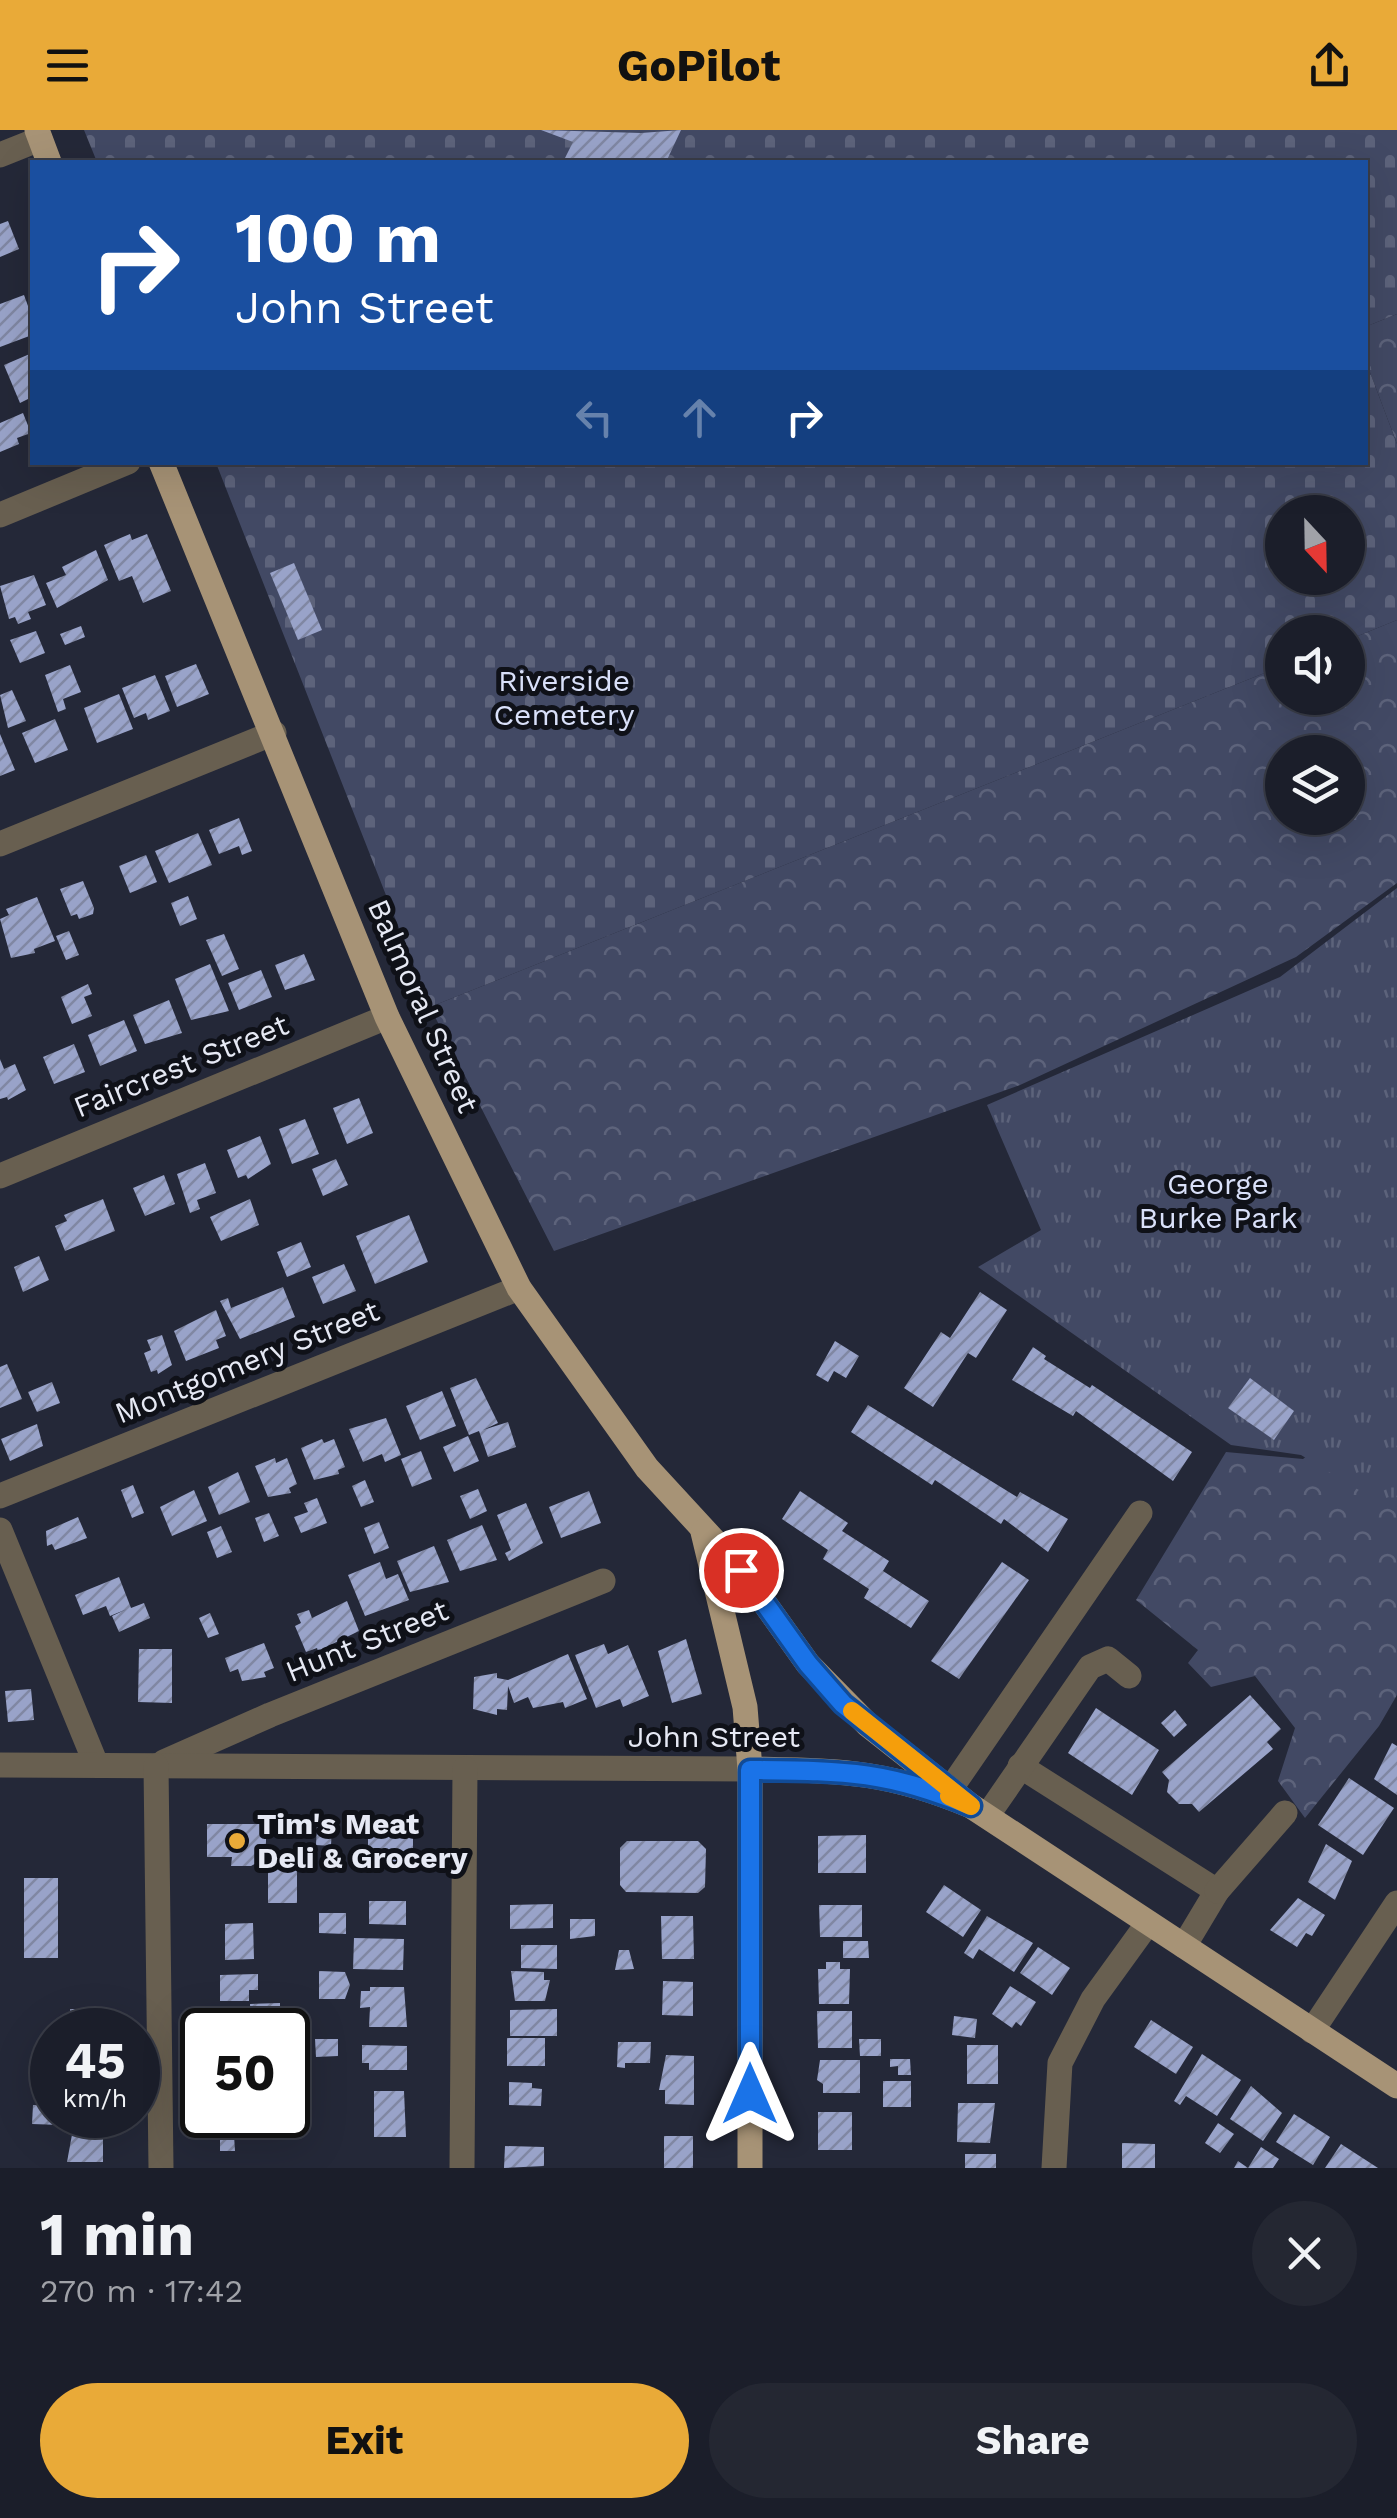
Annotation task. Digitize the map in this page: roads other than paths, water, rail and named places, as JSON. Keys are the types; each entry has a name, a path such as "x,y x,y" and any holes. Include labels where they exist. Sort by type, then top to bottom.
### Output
{"main road":[{"name":"Balmoral Street","path":"162,465 387,1016 518,1288 647,1468 741,1570 808,1664 843,1704 979,1811"},
{"path":"703,1532 745,1706 750,1770 750,2168"},
{"name":"John Street","path":"750,1770 862,1771 918,1784 979,1811 1397,2086"}],"street":[{"path":"0,155 42,144"},
{"path":"0,514 121,465"},
{"path":"0,844 274,733"},
{"name":"Faircrest Street","path":"0,1176 387,1016"},
{"name":"Montgomery Street","path":"0,1496 518,1288"},
{"path":"949,1791 1140,1513"},
{"path":"0,1530 96,1764"},
{"name":"Hunt Street","path":"156,1766 270,1714 603,1580"},
{"path":"979,1811 1020,1766 1090,1666 1108,1660 1129,1676"},
{"name":"John Street","path":"0,1765 750,1770"},
{"path":"156,1766 160,2168"},
{"path":"1020,1766 1217,1891"},
{"path":"462,2168 465,1769"},
{"path":"1184,1946 1217,1891 1285,1812"},
{"path":"1312,2031 1397,1903"},
{"path":"1054,2168 1060,2063 1093,1999 1148,1922"}],"place":[{"name":"Tim's Meat Deli & Grocery","path":"237,1841"}],"park label":[{"name":"Riverside Cemetery","path":"564,698"},
{"name":"George Burke Park","path":"1218,1201"}]}
